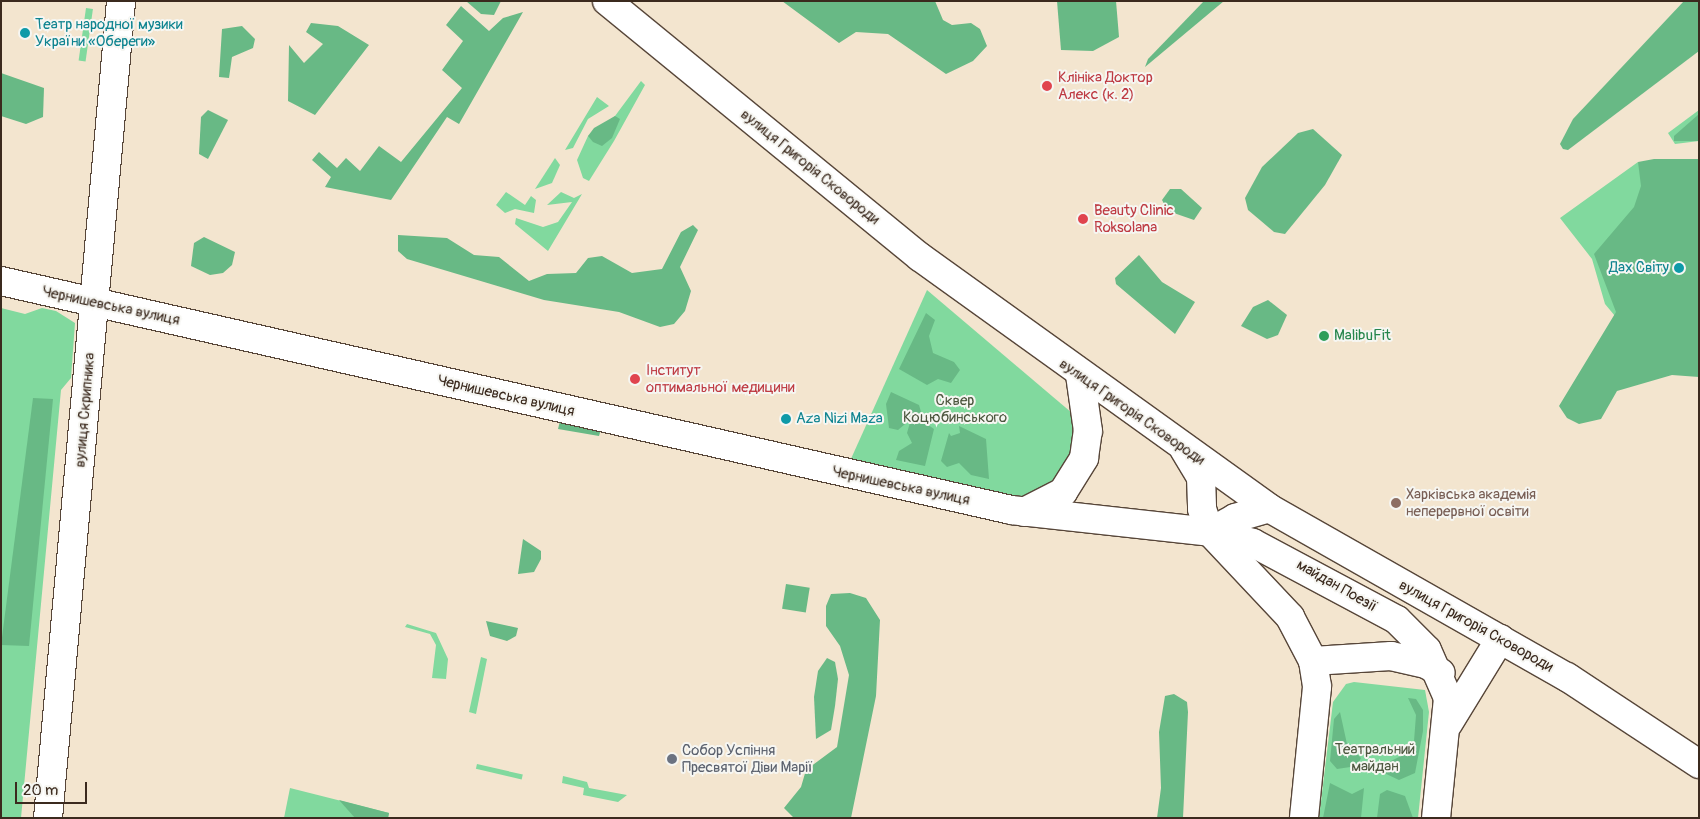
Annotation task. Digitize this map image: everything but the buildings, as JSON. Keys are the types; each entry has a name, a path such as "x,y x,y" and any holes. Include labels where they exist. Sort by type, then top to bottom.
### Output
{"street":[{"name":"вулиця Скрипника","path":"48,818 121,1"},
{"name":"вулиця Григорія Сковороди","path":"607,1 920,257 1184,449 1269,508 1567,677 1699,764"},
{"name":"Чернишевська вулиця","path":"1,281 1017,511"},
{"path":"1017,511 1063,492 1081,464 1088,431 1080,375"},
{"path":"1184,449 1201,477 1210,532 1290,618 1313,661 1317,687 1304,818"},
{"path":"1210,532 1235,518 1269,508"},
{"name":"майдан Поезії","path":"1017,511 1210,532 1278,553 1397,620 1426,650 1441,673 1447,691 1447,728"},
{"path":"1436,818 1447,728 1500,639"},
{"path":"1313,661 1391,656 1426,664 1441,673"}],"green space":[{"path":"466,1 501,1 494,15 481,14"},
{"path":"782,1 935,1 943,20 952,25 971,23 980,29 987,46 973,61 946,74 888,34 856,32 839,43"},
{"path":"1057,1 1116,1 1119,37 1093,51 1061,50"},
{"path":"1204,1 1224,1 1145,67 1148,59"},
{"path":"1684,1 1699,1 1699,51 1568,150 1563,149 1560,144 1573,119"},
{"path":"461,6 489,31 503,18 523,12 459,124 447,117 391,200 325,187 331,177 312,160 319,152 337,168 346,158 360,171 379,146 401,162 462,88 442,70 463,41 446,25"},
{"path":"86,8 93,9 86,61 79,60"},
{"path":"311,23 338,26 369,45 315,115 288,101 289,45 304,63 323,44 306,32"},
{"path":"242,26 255,39 253,48 232,57 229,78 219,77 222,29"},
{"path":"1,73 44,88 43,117 26,124 1,116"},
{"path":"641,81 645,85 614,141 589,181 583,178 577,160 588,136 615,116"},
{"path":"597,97 609,106 588,119 573,148 565,150"},
{"path":"208,110 228,120 208,159 199,154 201,117"},
{"path":"1699,110 1699,141 1675,144 1668,133"},
{"path":"1699,114 1699,141 1674,141 1674,136"},
{"path":"615,116 620,119 612,138 602,146 593,142 588,136 594,128"},
{"path":"1313,129 1342,155 1325,185 1285,234 1274,232 1248,210 1245,198 1262,167 1298,133"},
{"path":"555,158 560,165 552,183 535,189"},
{"path":"1654,159 1699,159 1699,377 1672,375 1617,391 1601,419 1579,424 1567,418 1559,406 1616,312 1594,254 1634,207 1641,186 1638,162"},
{"path":"1638,162 1653,183 1615,316 1605,304 1592,259 1560,218"},
{"path":"1170,189 1181,189 1202,208 1194,220 1168,211 1162,200"},
{"path":"506,192 525,205 531,196 536,200 534,213 515,209 505,213 496,205"},
{"path":"561,192 574,198 582,194 548,251 515,224 516,218 543,227 558,222 572,202 547,205"},
{"path":"693,225 698,230 680,267 691,291 685,311 674,324 660,327 619,312 544,300 407,259 398,251 398,235 447,238 474,255 499,257 529,281 547,274 576,273 588,258 602,256 632,273 662,269 681,232"},
{"path":"204,237 235,252 232,265 223,273 210,275 191,266 194,243"},
{"path":"1139,255 1162,282 1195,302 1175,334 1116,284 1115,278"},
{"name":"Сквер Коцюбинського","path":"927,290 1072,413 1075,421 1070,472 1026,501 850,461"},
{"path":"1268,300 1287,315 1278,335 1267,339 1241,326 1253,307"},
{"path":"1,308 25,314 42,308 56,311 75,323 71,378 61,390 21,818 1,818"},
{"path":"926,313 935,320 929,336 933,353 954,362 960,370 951,383 938,379 927,385 899,369"},
{"path":"891,392 919,405 924,422 934,429 925,466 896,460 899,451 912,443 907,433 911,419 898,430 889,428 886,404"},
{"path":"33,398 53,399 29,646 1,645"},
{"path":"560,421 601,429 599,436 558,429"},
{"path":"959,426 986,439 989,479 971,475 959,463 947,467 941,461 949,433 951,436 960,433"},
{"path":"523,539 541,551 541,559 534,572 518,574"},
{"path":"786,584 810,588 806,612 782,609"},
{"path":"850,593 866,598 880,620 876,696 851,818 794,818 784,808 801,787 806,770 837,747 849,675 840,646 826,626 826,606 831,594"},
{"path":"486,621 518,628 516,636 507,641 490,636"},
{"path":"407,624 436,633 448,659 446,679 432,678 436,645 430,634 405,627"},
{"path":"481,657 487,659 476,714 469,712"},
{"path":"827,658 835,662 838,679 835,706 831,730 816,739 814,697 818,671"},
{"name":"Театральний майдан","path":"1354,682 1425,690 1429,712 1418,818 1319,818 1333,702 1346,684"},
{"path":"1174,694 1187,702 1188,712 1183,818 1157,818 1161,788 1159,732 1165,696"},
{"path":"1408,698 1416,699 1423,710 1423,731 1415,773 1399,780 1382,772 1385,764 1401,756 1414,741 1416,715"},
{"path":"1340,712 1347,744 1361,758 1357,766 1337,769 1330,761 1334,719"},
{"path":"477,764 523,775 522,779 476,769"},
{"path":"563,776 587,782 589,788 627,795 618,802 583,795 584,788 562,783"},
{"path":"1330,783 1352,794 1364,788 1361,818 1323,818"},
{"path":"290,788 389,813 388,818 284,818"},
{"path":"1387,790 1405,796 1413,818 1377,818 1380,794"},
{"path":"339,800 389,813 388,818 355,818"}],"place":[{"name":"Театр народної музики України «Обереги»","path":"25,33"},
{"name":"Клініка Доктор Алекс (к. 2)","path":"1047,86"},
{"name":"Beauty Clinic Roksolana","path":"1083,219"},
{"name":"Дах Світу","path":"1679,268"},
{"name":"MalibuFit","path":"1324,336"},
{"name":"Інститут оптимальної медицини","path":"635,379"},
{"name":"Aza Nizi Maza","path":"786,419"},
{"name":"Харківська академія неперервної освіти","path":"1396,503"},
{"name":"Собор Успіння Пресвятої Діви Марії","path":"672,759"}]}
